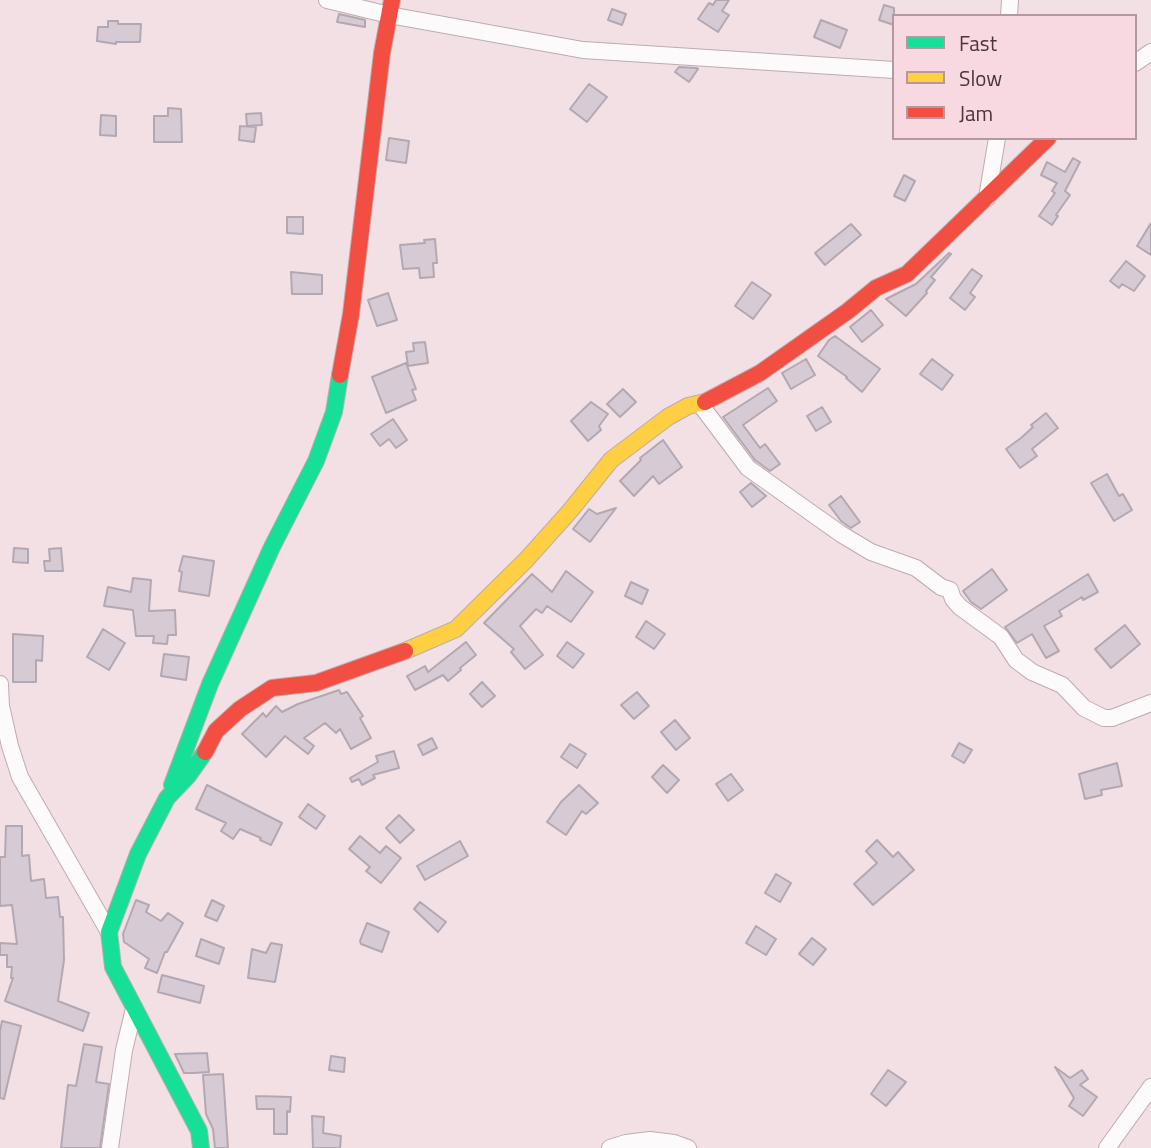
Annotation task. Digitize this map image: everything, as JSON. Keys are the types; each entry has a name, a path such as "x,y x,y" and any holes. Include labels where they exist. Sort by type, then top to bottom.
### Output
{"street":[{"path":"327,0 391,8 598,52 892,70"},
{"path":"109,932 138,854 167,798 211,684 272,547 316,461 334,412 351,314 382,53 391,8"},
{"path":"988,198 997,140"},
{"path":"167,798 188,776 210,745 216,731 240,709 272,688 316,683 389,658 456,629 526,561 611,460 668,417 760,373 876,288 907,274 1046,140"},
{"path":"700,404 748,468 841,534 871,552 916,568 941,587 950,590 953,600 960,607 1001,637 1016,660 1032,672 1062,685 1084,708 1104,718 1112,718 1151,703"},
{"path":"0,684 1,706 20,777 109,932 113,967 199,1131 201,1148"},
{"path":"110,1148 124,1051 134,1009"},
{"path":"1107,1148 1151,1087"},
{"path":"610,1148 650,1140 688,1148"}],"building":[{"path":"716,0 729,0 722,11 729,15 718,32 698,19 709,3 713,5"},
{"path":"884,5 894,8 892,24 879,20"},
{"path":"612,9 626,14 622,25 608,20"},
{"path":"339,14 365,20 365,27 337,22"},
{"path":"821,20 847,30 840,48 814,37"},
{"path":"108,21 141,24 140,42 116,44 97,41 98,27 108,27"},
{"path":"679,67 698,69 689,82 675,72"},
{"path":"589,84 607,97 587,122 570,109"},
{"path":"168,108 181,109 182,142 154,142 154,116 168,116"},
{"path":"261,113 262,125 247,126 246,114"},
{"path":"101,115 116,116 116,136 100,135"},
{"path":"240,126 256,127 254,142 239,140"},
{"path":"389,138 409,141 406,163 386,160"},
{"path":"1073,158 1080,162 1065,191 1070,195 1052,225 1039,216 1055,193 1052,191 1057,183 1041,175 1047,162 1065,172"},
{"path":"904,175 915,181 905,201 894,196"},
{"path":"287,217 303,217 303,234 287,233"},
{"path":"1151,223 1151,255 1137,246"},
{"path":"851,224 861,235 825,265 815,253"},
{"path":"435,239 437,263 433,263 434,277 420,278 419,268 403,269 400,245 425,243 424,240"},
{"path":"951,254 931,277 935,280 927,293 906,316 886,299 916,284"},
{"path":"1126,261 1145,276 1134,291 1122,284 1119,288 1110,281"},
{"path":"972,269 982,276 970,293 975,297 965,310 950,298"},
{"path":"291,272 322,275 322,294 292,294"},
{"path":"752,282 771,295 753,319 735,306"},
{"path":"388,293 397,320 377,326 368,300"},
{"path":"871,310 883,325 862,342 850,327"},
{"path":"835,336 880,369 862,392 847,377 818,356"},
{"path":"425,342 428,363 408,366 406,352 414,351 413,343"},
{"path":"806,359 815,375 791,389 782,373"},
{"path":"932,359 953,375 942,390 920,374"},
{"path":"406,363 416,389 412,390 416,400 386,413 372,377"},
{"path":"768,388 777,401 743,425 760,448 765,444 780,464 770,471 755,460 723,417"},
{"path":"623,389 636,402 620,417 607,404"},
{"path":"591,402 608,414 599,426 601,430 588,441 571,421"},
{"path":"822,407 831,422 816,431 807,416"},
{"path":"1046,413 1058,428 1032,449 1037,456 1020,468 1006,449"},
{"path":"393,419 407,440 396,448 389,439 380,446 371,434"},
{"path":"663,440 682,467 659,484 653,476 634,496 620,481 640,458"},
{"path":"1107,474 1119,496 1123,494 1132,510 1114,521 1091,483"},
{"path":"751,483 766,496 752,507 740,492"},
{"path":"841,496 860,522 851,528 841,521 829,505"},
{"path":"616,508 590,542 573,529 589,509 597,514"},
{"path":"14,548 28,549 28,563 13,562"},
{"path":"61,548 63,571 45,571 44,561 50,561 49,549"},
{"path":"183,556 214,561 209,596 179,591 182,572 179,571"},
{"path":"992,569 1007,590 981,609 971,602 963,591"},
{"path":"566,571 593,592 571,622 547,606 542,613 536,609 520,626 543,655 525,669 511,652 514,649 484,623 532,574 552,592"},
{"path":"1088,574 1098,592 1083,600 1082,597 1059,611 1062,616 1044,626 1059,651 1046,658 1032,634 1017,643 1005,627"},
{"path":"133,578 151,580 149,611 175,610 176,635 168,635 167,644 153,643 154,636 136,636 133,610 104,606 108,587 131,592"},
{"path":"631,582 648,590 642,604 625,596"},
{"path":"646,621 665,634 654,649 636,637"},
{"path":"1125,625 1140,644 1111,668 1095,649"},
{"path":"103,629 125,643 109,670 87,657"},
{"path":"13,634 43,636 42,661 36,660 36,682 13,682"},
{"path":"466,642 476,655 460,668 461,670 448,681 443,675 415,690 407,676 425,666 428,672"},
{"path":"567,642 584,654 573,668 557,656"},
{"path":"164,654 189,657 186,680 161,676"},
{"path":"482,682 495,696 482,707 470,694"},
{"path":"339,690 341,694 347,692 363,716 360,718 371,738 351,749 340,729 336,733 325,723 304,738 314,746 308,754 285,736 266,757 242,734 263,713 266,717 276,706 282,712"},
{"path":"637,692 649,706 634,719 621,705"},
{"path":"675,720 690,738 676,750 661,732"},
{"path":"432,738 437,748 423,755 418,745"},
{"path":"959,743 972,750 964,763 952,756"},
{"path":"570,744 586,754 577,768 561,757"},
{"path":"394,751 399,768 373,775 375,778 362,785 359,779 352,782 350,778 378,762 376,756"},
{"path":"1117,763 1122,786 1101,790 1102,795 1085,799 1079,774"},
{"path":"663,765 679,780 667,793 652,777"},
{"path":"731,774 743,790 728,801 716,784"},
{"path":"207,785 282,823 271,845 240,829 233,839 221,831 226,823 196,809"},
{"path":"579,785 598,803 586,814 582,811 566,835 547,822 561,802"},
{"path":"308,804 325,816 316,829 299,817"},
{"path":"399,815 414,830 400,843 386,828"},
{"path":"6,826 22,826 22,856 29,855 31,881 44,879 46,898 58,897 60,917 63,917 64,960 58,1001 89,1013 83,1031 5,1001 13,978 12,967 7,967 7,955 0,955 0,943 17,944 12,905 0,906 0,857 5,857"},
{"path":"360,836 380,853 386,846 401,858 381,883 366,871 370,867 349,849"},
{"path":"877,840 893,857 898,852 914,870 873,905 854,884 877,863 866,851"},
{"path":"460,841 468,856 425,880 417,866"},
{"path":"776,874 791,883 780,902 765,893"},
{"path":"136,900 149,905 146,912 161,921 168,913 183,923 165,952 157,973 145,968 149,959 124,942 123,934"},
{"path":"212,900 224,906 217,921 205,916"},
{"path":"420,902 446,922 438,932 414,909"},
{"path":"367,923 389,932 382,952 361,944"},
{"path":"756,926 776,939 766,955 746,943"},
{"path":"812,938 826,949 813,965 799,954"},
{"path":"201,939 224,948 219,964 196,956"},
{"path":"271,943 282,945 275,982 248,978 252,949 266,953"},
{"path":"162,975 204,986 200,1003 158,992"},
{"path":"2,1021 21,1026 4,1099 0,1098"},
{"path":"84,1044 102,1047 96,1082 109,1084 100,1148 61,1148 68,1085 76,1086"},
{"path":"207,1053 209,1072 194,1073 184,1073 175,1054"},
{"path":"331,1056 345,1058 344,1072 329,1070"},
{"path":"1055,1067 1070,1078 1082,1070 1088,1079 1080,1085 1097,1097 1083,1116 1069,1106 1074,1098"},
{"path":"888,1070 906,1082 886,1106 871,1094"},
{"path":"223,1074 228,1148 215,1148 213,1129 206,1114 203,1075"},
{"path":"256,1096 291,1097 290,1112 287,1111 287,1134 274,1134 274,1109 257,1109"},
{"path":"312,1116 324,1117 323,1133 341,1136 340,1148 313,1148"}],"traffic: fast":[{"path":"172,785 210,684 272,547 316,461 334,412 340,375"},
{"path":"201,1148 199,1131 113,967 109,932 138,854 167,798 188,776 205,752"}],"traffic: slow":[{"path":"405,651 456,629 526,560 611,460 668,417 688,406 705,402"}],"traffic: jam":[{"path":"340,375 351,314 382,53 392,0"},
{"path":"705,402 760,373 876,288 907,274 1046,140"},
{"path":"205,752 216,731 240,709 272,688 316,683 405,651"}]}
